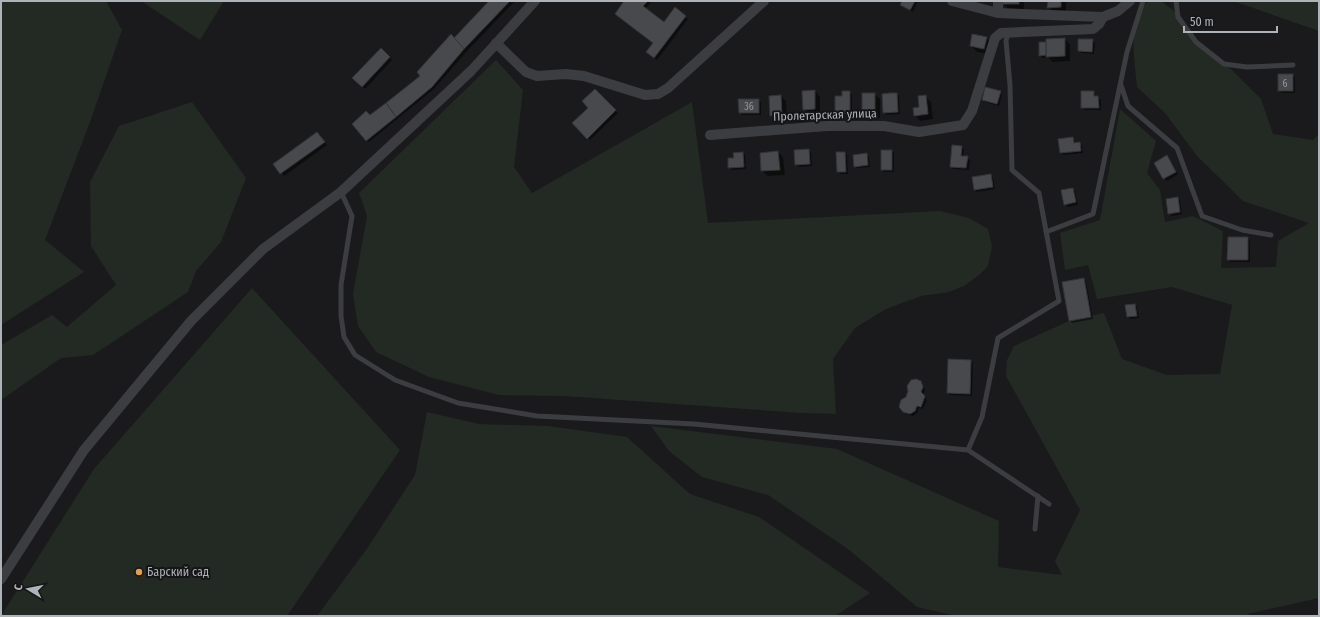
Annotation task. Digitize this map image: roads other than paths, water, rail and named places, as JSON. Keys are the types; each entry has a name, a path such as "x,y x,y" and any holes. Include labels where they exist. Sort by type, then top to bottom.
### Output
{"street":[{"path":"1,579 84,450 190,321 263,249 341,192 471,71 535,1"},
{"path":"496,43 526,72 536,76 566,74 584,76 606,81 645,95 658,94 668,88 764,1"},
{"path":"952,1 998,13 1103,17 1118,11 1130,1"},
{"path":"998,1 998,13"},
{"path":"1008,33 1093,29 1103,17"},
{"name":"Пролетарская улица","path":"710,135 827,126 884,126 919,132 963,125 972,111 995,38 1001,33 1008,33"}],"lane":[{"path":"1046,232 1093,214 1127,52 1143,1"},
{"path":"1176,1 1178,16 1196,42 1224,64 1247,67 1293,65"},
{"path":"968,450 982,417 998,338 1059,301 1039,193 1012,170 1010,85 1006,41 1008,33"},
{"path":"1120,84 1128,106 1177,148 1202,216 1242,230 1271,235"},
{"path":"341,192 352,216 341,285 344,336 355,355 395,380 458,403 537,416 694,424 968,450 1049,504"},
{"path":"1035,529 1038,496"}],"place":[{"name":"Барский сад","path":"139,572"}]}
